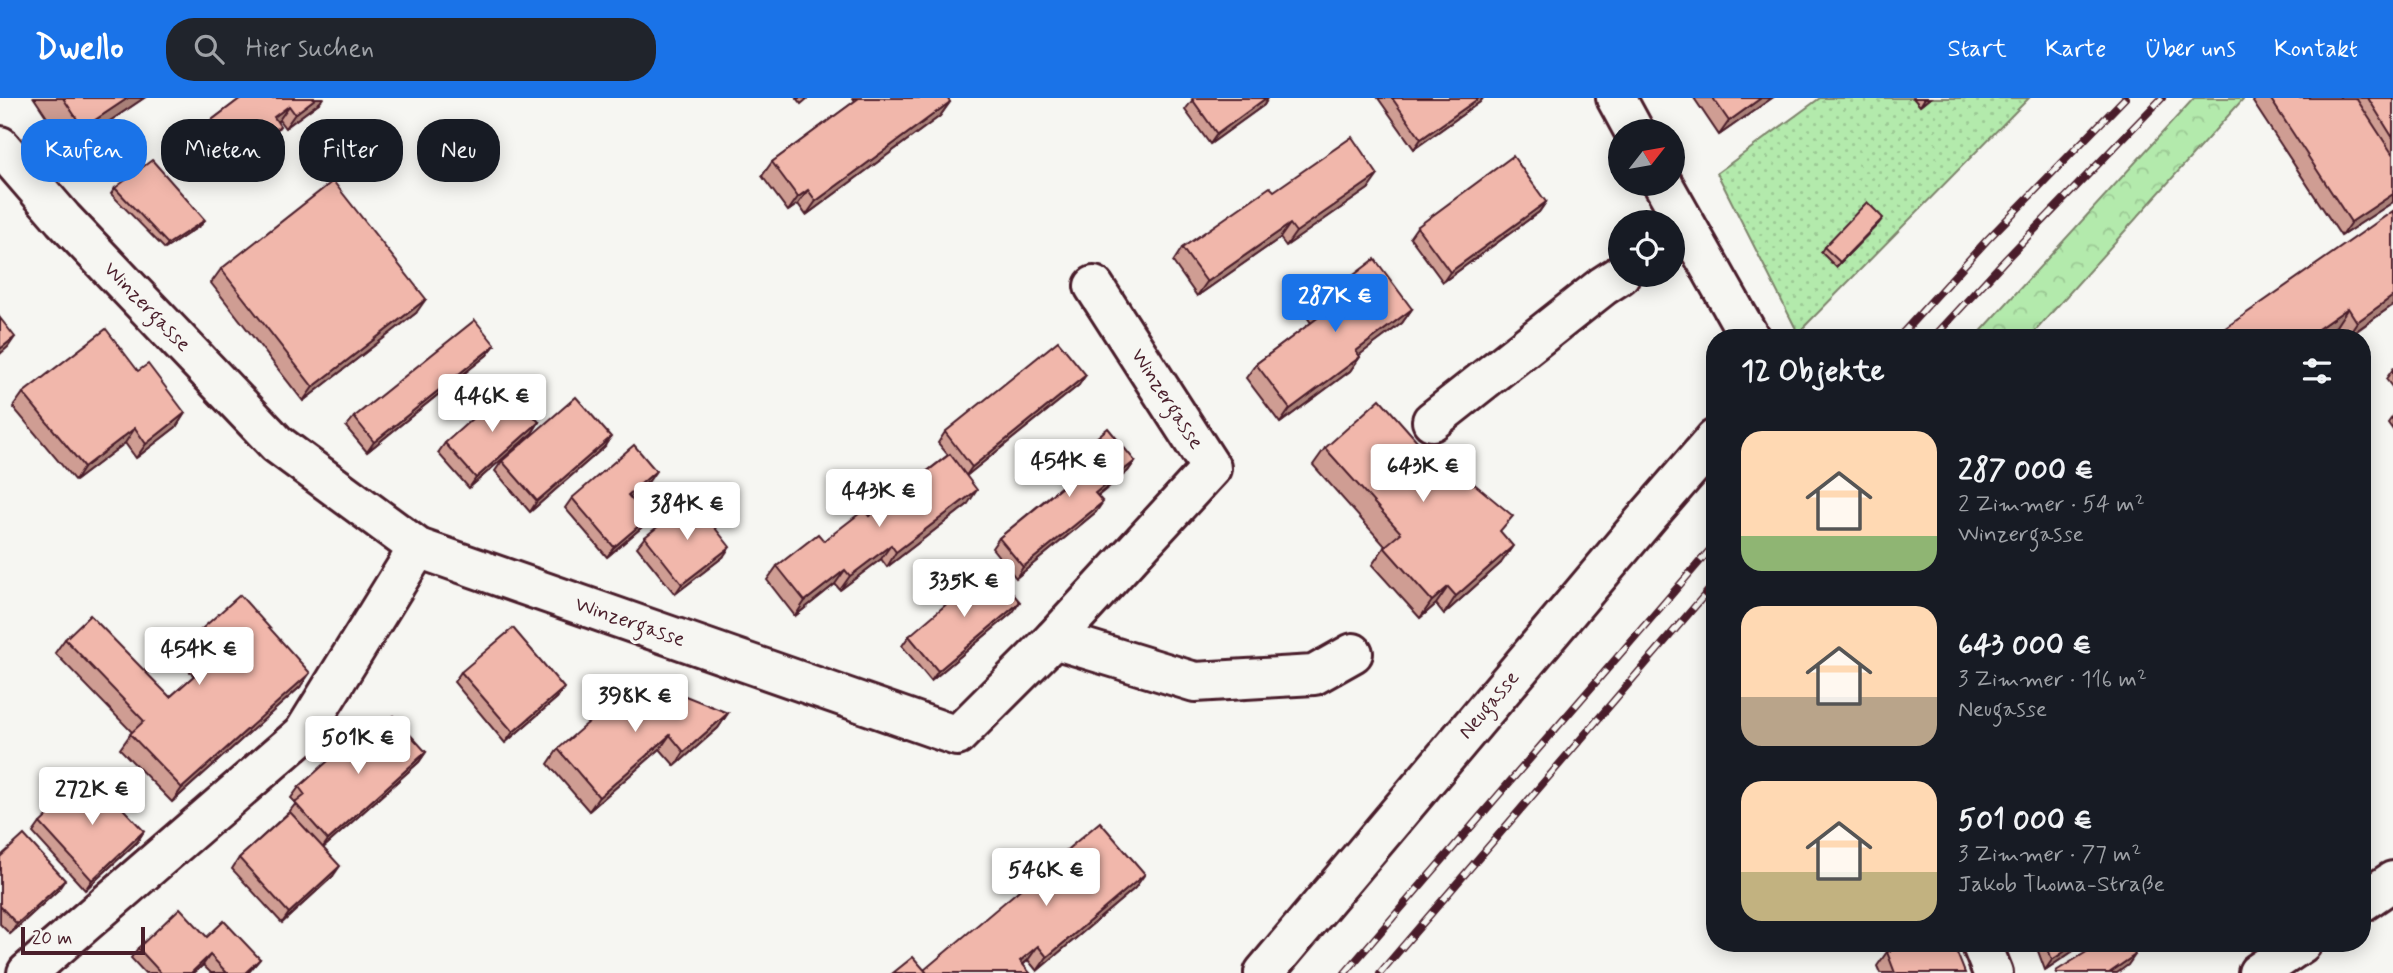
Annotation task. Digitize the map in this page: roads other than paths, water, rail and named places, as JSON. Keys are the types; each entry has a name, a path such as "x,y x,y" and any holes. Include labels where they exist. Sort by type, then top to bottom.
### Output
{"street":[{"path":"1616,98 1627,119"},
{"name":"Winzergasse","path":"0,146 63,219 277,444 418,548 957,736 1054,639 1211,468 1094,286"},
{"path":"1685,242 1744,329"},
{"path":"1432,421 1608,283"},
{"name":"Neugasse","path":"1264,973 1706,449"},
{"path":"27,973 303,734 418,548"},
{"path":"1054,639 1195,682 1314,675 1353,653"},
{"path":"2371,896 2393,881"},
{"path":"1985,952 1993,973"},
{"path":"2259,973 2289,952"}],"railway":[{"path":"1906,329 1987,240 2125,98"},
{"path":"1941,329 2162,98"},
{"path":"1345,973 1706,554"},
{"path":"1380,973 1706,593"}]}
